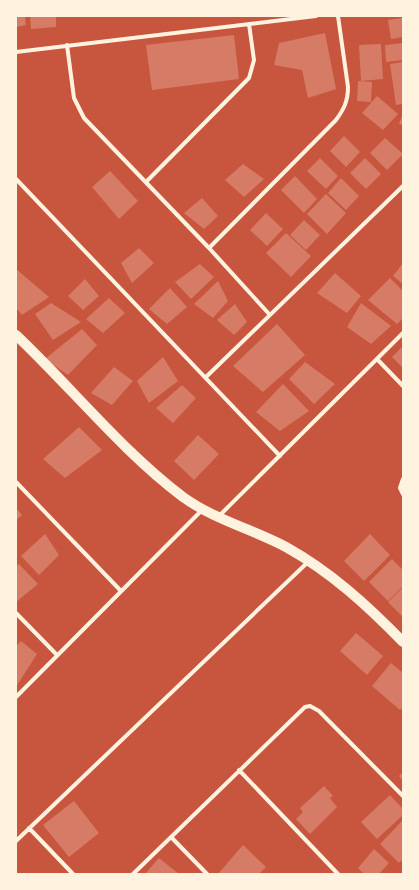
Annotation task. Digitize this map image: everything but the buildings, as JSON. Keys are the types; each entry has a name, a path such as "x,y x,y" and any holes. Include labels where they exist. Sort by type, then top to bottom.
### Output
{"main road":[{"path":"16,335 100,422 183,496 202,510 285,547 309,560 342,584 403,642"}],"street":[{"path":"16,52 316,16"},
{"path":"209,248 336,120 344,109 348,99 348,87 338,16"},
{"path":"146,182 249,78 254,60 249,24"},
{"path":"67,46 74,98 78,109 84,118 209,248 270,315"},
{"path":"16,179 280,456"},
{"path":"206,377 403,186"},
{"path":"217,517 403,333"},
{"path":"376,359 403,386"},
{"path":"403,479 400,488 403,494"},
{"path":"16,482 121,591"},
{"path":"16,697 202,510"},
{"path":"16,841 309,560"},
{"path":"16,613 57,655"},
{"path":"133,874 301,710 310,706 319,711 403,796"},
{"path":"239,770 338,874"},
{"path":"29,828 73,874"},
{"path":"171,837 208,874"}]}
